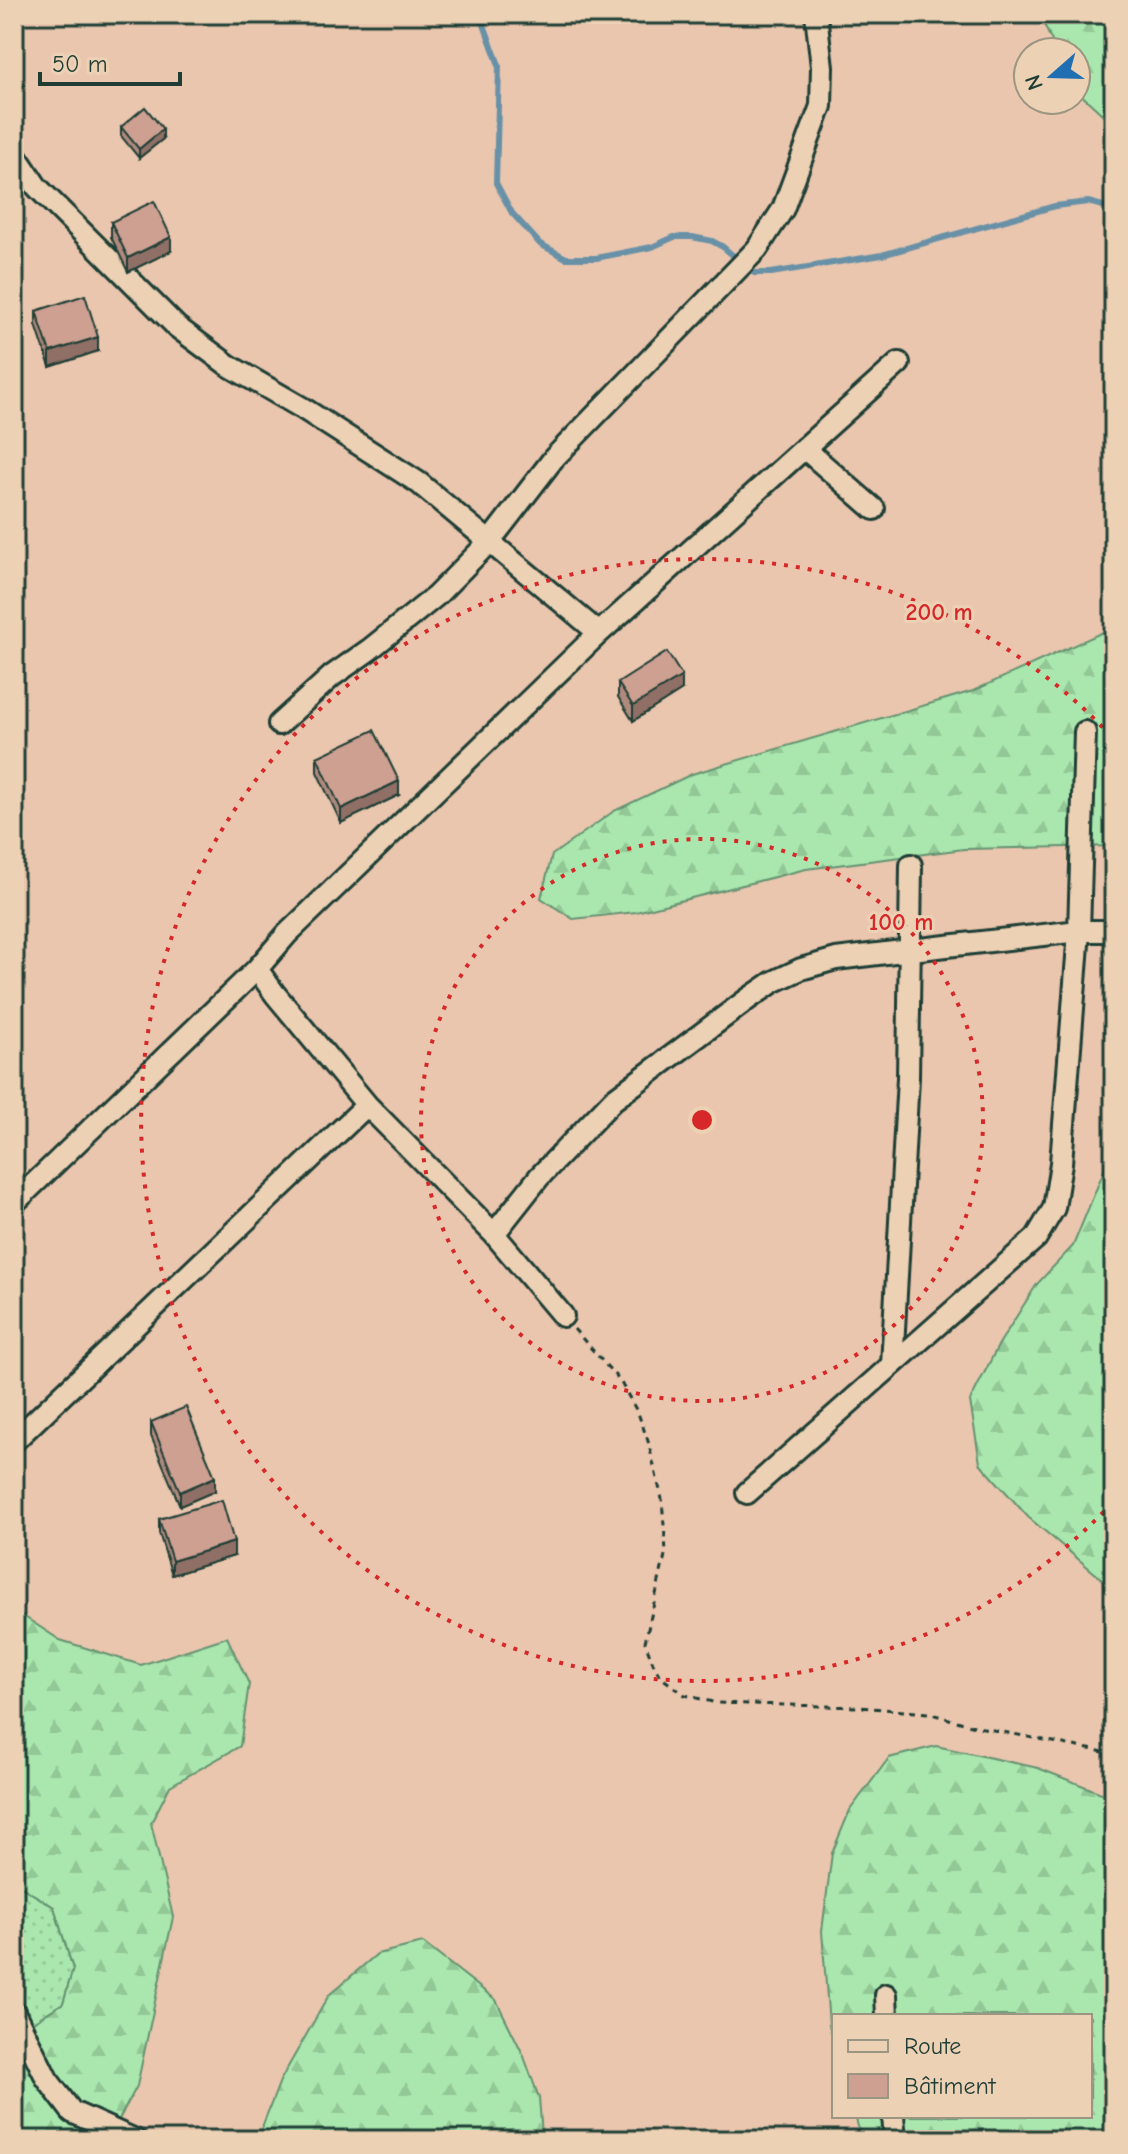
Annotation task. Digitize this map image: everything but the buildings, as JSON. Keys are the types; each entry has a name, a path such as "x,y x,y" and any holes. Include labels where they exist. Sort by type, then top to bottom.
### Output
{"street":[{"path":"279,724 332,676 436,596 490,541 554,458 757,249 783,209 821,106 822,67 816,14"},
{"path":"14,153 37,187 177,327 228,365 304,409 419,483 599,633"},
{"path":"14,1203 599,633 899,363"},
{"path":"804,448 874,509"},
{"path":"747,1493 1036,1238 1054,1208 1061,1163 1079,931 1085,732"},
{"path":"892,1365 908,1078 911,865"},
{"path":"494,1234 539,1177 613,1100 773,982 801,969 836,959 1079,931 1114,931"},
{"path":"257,969 367,1105 494,1234 563,1316"},
{"path":"14,1441 367,1105"},
{"path":"886,1995 887,2014"},
{"path":"14,2012 47,2079 72,2112 135,2140"},
{"path":"893,2118 895,2140"}],"path":[{"path":"563,1316 620,1381 638,1413 648,1441 662,1499 666,1551 645,1642 662,1678 685,1695 716,1703 859,1707 928,1713 978,1727 1114,1754"}],"green space":[{"path":"1039,14 1114,14 1114,125 1092,105 1092,36 1049,36"},
{"path":"1114,627 1114,846 964,849 806,869 636,912 573,919 541,898 552,855 614,811 692,774 973,691"},
{"path":"1114,1146 1114,1589 1028,1517 980,1463 970,1401 999,1344 1037,1284 1073,1246"},
{"path":"14,1610 60,1640 141,1665 227,1637 249,1684 240,1746 170,1786 151,1823 173,1917 137,2086 108,2140 14,2140 14,2034 63,2003 73,1969 54,1907 23,1888 14,1887"},
{"path":"936,1746 1038,1768 1114,1798 1114,2140 862,2140 856,2118 1092,2118 1092,2014 832,2014 832,2035 822,1931 832,1853 850,1810 889,1758"},
{"path":"14,1887 23,1888 54,1907 73,1969 63,2003 14,2034"},
{"path":"423,1943 496,2000 523,2054 539,2098 542,2135 536,2140 257,2140 280,2081 329,1995 377,1954"}],"waterway":[{"path":"480,14 499,65 496,183 512,213 540,244 566,258 596,258 652,247 674,237 692,237 723,247 754,273 771,273 882,255 1055,206 1088,202 1114,209"}]}
